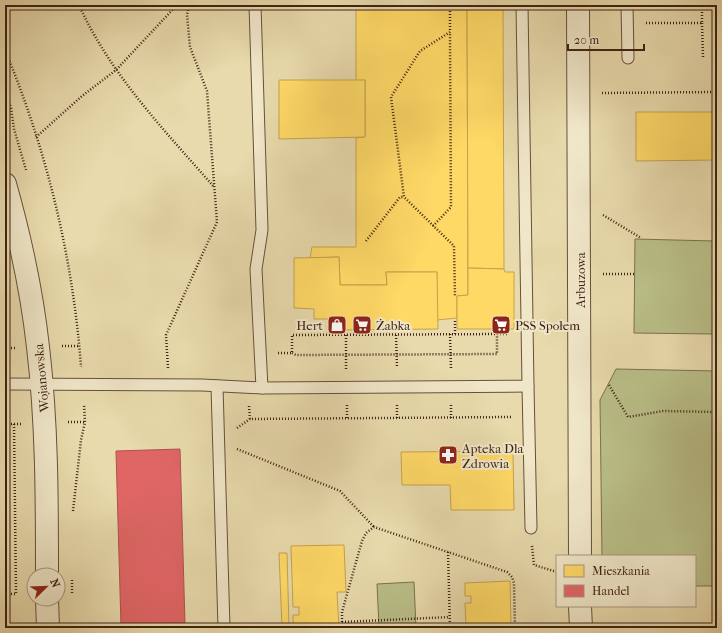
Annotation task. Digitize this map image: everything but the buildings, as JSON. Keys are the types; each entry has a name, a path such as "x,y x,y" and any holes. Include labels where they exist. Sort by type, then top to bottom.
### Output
{"street":[{"name":"Arbuzowa","path":"578,5 580,555"},
{"name":"Wojanowska","path":"5,184 25,268 36,329 42,384 47,470 47,567"},
{"path":"47,607 48,628"},
{"path":"580,607 580,628"}],"lane":[{"path":"255,5 262,230 256,269 262,388"},
{"path":"522,5 531,528"},
{"path":"627,5 628,58"},
{"path":"5,384 168,385 262,388 528,386"},
{"path":"217,386 224,628"}],"path":[{"path":"79,5 90,29 116,70 214,187"},
{"path":"36,137 82,96 116,70 177,5"},
{"path":"168,385 166,335 217,222 207,91 190,47 187,15 190,5"},
{"path":"433,226 451,207 450,5"},
{"path":"703,57 702,6 717,6"},
{"path":"640,23 702,24"},
{"path":"450,32 420,51 391,97 404,197 454,246 455,296"},
{"path":"5,50 36,137 51,185 68,260 77,313 80,346"},
{"path":"5,91 11,108"},
{"path":"599,93 717,92"},
{"path":"366,241 400,197 404,197"},
{"path":"597,212 641,238"},
{"path":"597,274 634,274"},
{"path":"454,334 455,318"},
{"path":"260,354 497,354 497,334"},
{"path":"292,353 292,335 527,334"},
{"path":"609,385 628,417 663,411 717,412"},
{"path":"249,401 250,419 529,417"},
{"path":"72,519 81,440 85,422"},
{"path":"5,594 16,594 14,424"},
{"path":"218,441 340,491 374,527 511,575 514,583 515,628"},
{"path":"342,628 342,612 362,540 366,533 374,527"},
{"path":"531,528 534,565 556,572"},
{"path":"448,552 450,628"},
{"path":"71,573 72,596"},
{"path":"342,622 450,617"}],"green space":[{"path":"635,239 715,241 713,334 634,333"},
{"path":"616,369 717,371 717,586 696,586 696,555 602,555 600,400"},
{"path":"414,582 416,628 382,628 379,626 377,584"}],"place":[{"name":"Hert","path":"337,325"},
{"name":"Żabka","path":"362,325"},
{"name":"PSS Społem","path":"501,325"},
{"name":"Apteka Dla Zdrowia","path":"448,455"}]}
